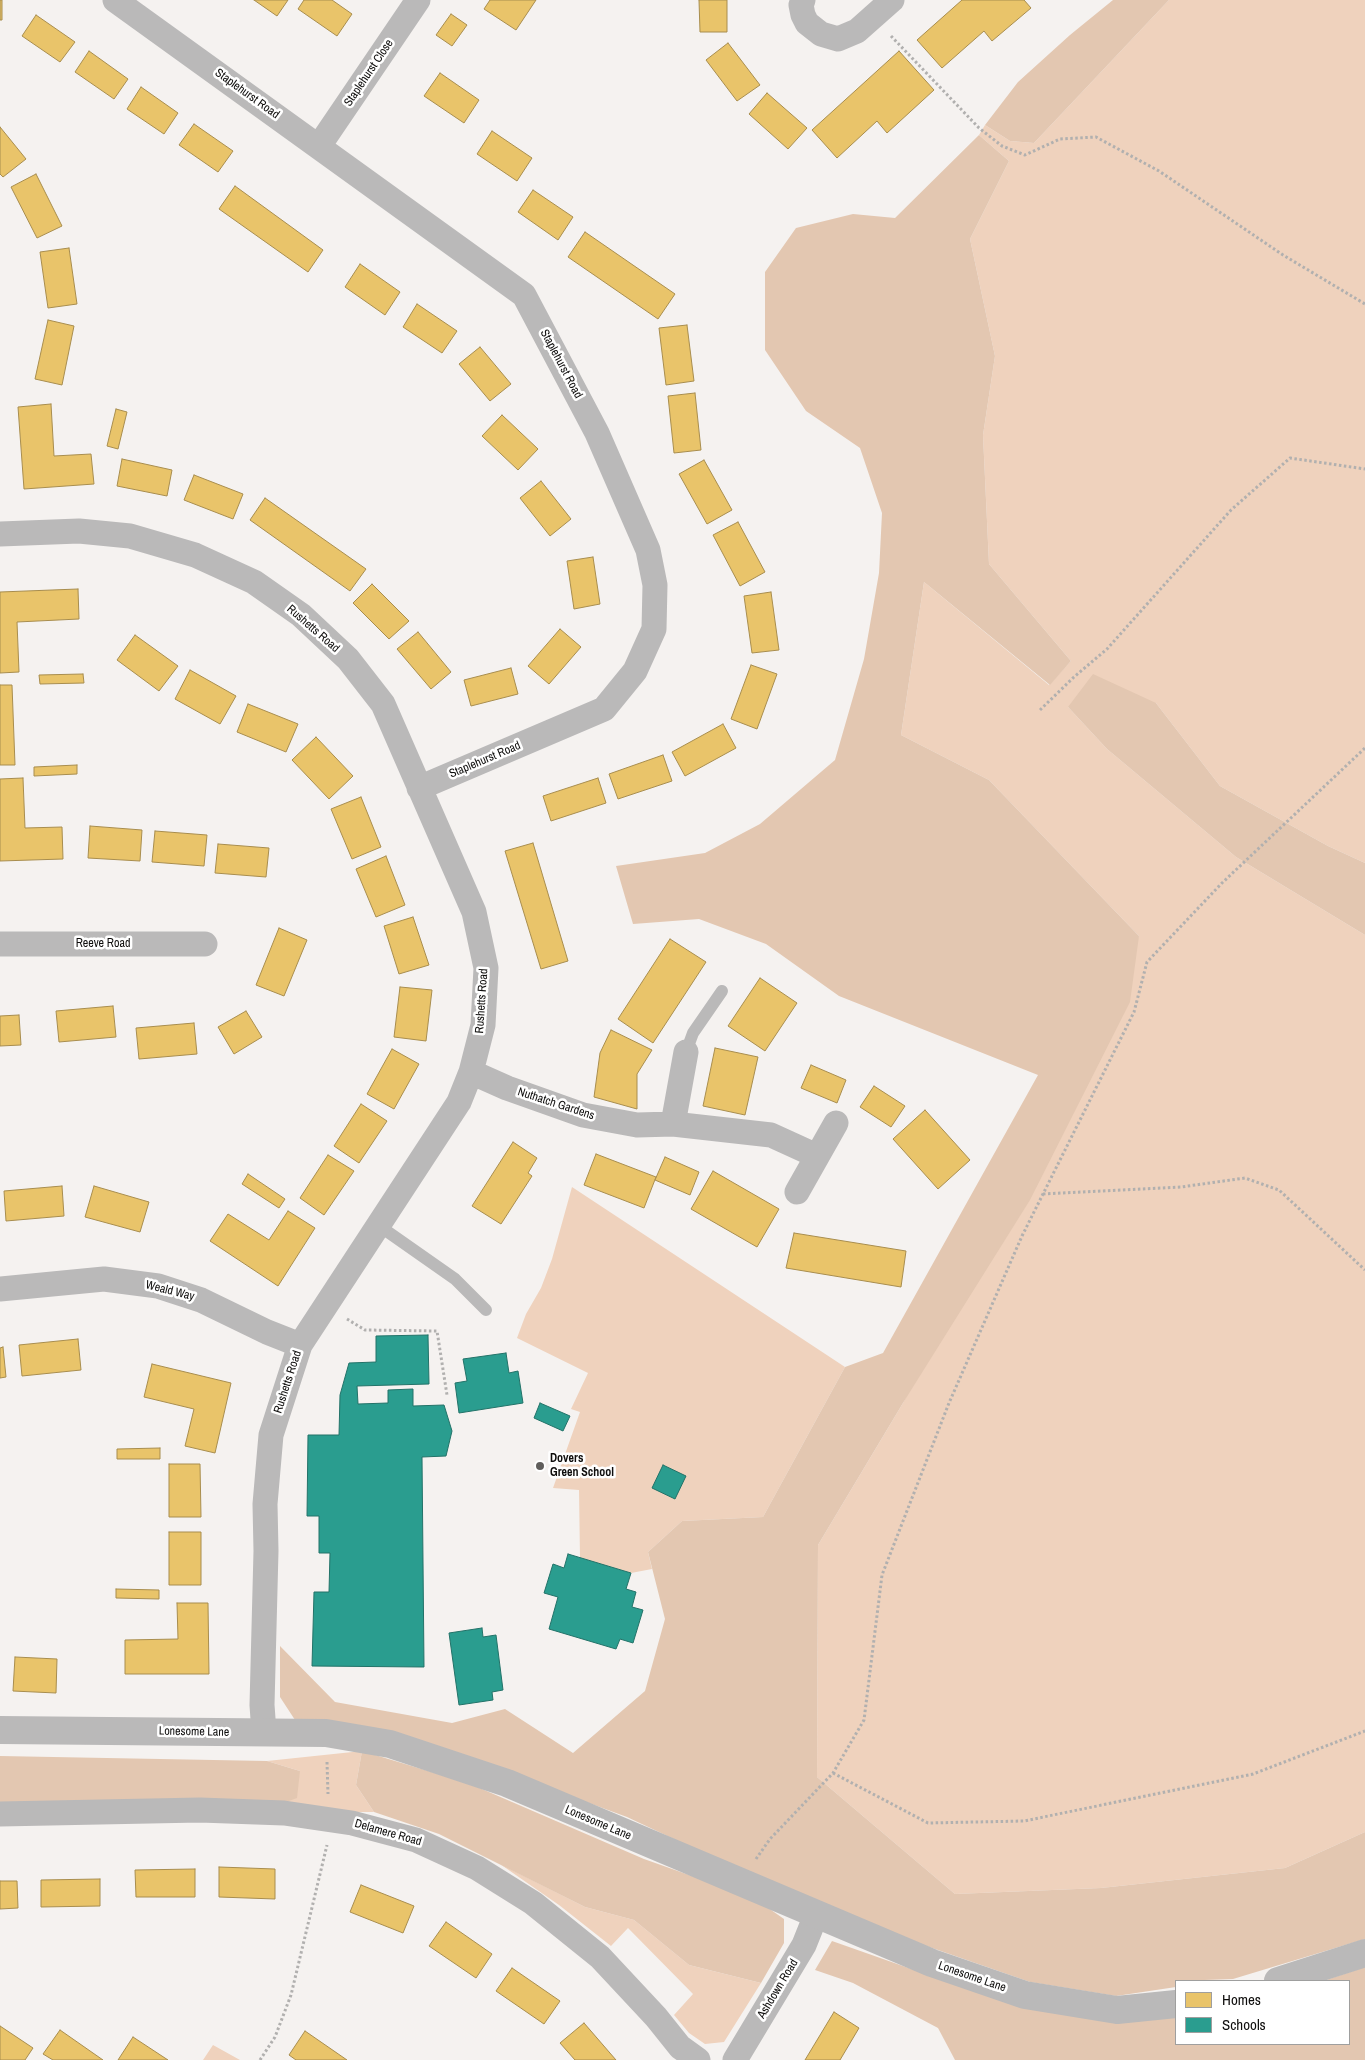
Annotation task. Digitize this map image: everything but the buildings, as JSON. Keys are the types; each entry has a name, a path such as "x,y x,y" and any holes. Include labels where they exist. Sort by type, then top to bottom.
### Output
{"street":[{"name":"Staplehurst Road","path":"116,0 524,295 597,433 648,550 655,585 654,629 635,671 604,709 419,788"},
{"name":"Staplehurst Close","path":"319,146 418,0"},
{"path":"803,0 801,4 807,23 813,29 829,38 838,39 847,37 873,18 892,0"},
{"name":"Rushetts Road","path":"0,534 78,531 130,536 195,555 254,582 301,615 348,659 382,704 474,912 486,968 483,1025 471,1072 459,1102 300,1344 271,1435 265,1504 266,1551 262,1705 264,1733"},
{"name":"Reeve Road","path":"0,944 205,944"},
{"path":"673,1124 686,1052"},
{"name":"Nuthatch Gardens","path":"471,1072 507,1088 583,1115 637,1125 673,1124 771,1134 817,1156"},
{"path":"797,1192 836,1122"},
{"name":"Weald Way","path":"0,1289 104,1279 158,1286 201,1300 267,1332 300,1344"},
{"name":"Lonesome Lane","path":"0,1730 326,1733 390,1744 507,1784 932,1963 1025,1995 1117,2010 1175,2004"},
{"name":"Delamere Road","path":"0,1814 200,1810 284,1813 352,1822 416,1840 477,1868 533,1903 600,1957 656,2017 680,2047 698,2060"},
{"name":"Ashdown Road","path":"735,2060 804,1945 816,1915"},
{"path":"1281,1980 1365,1953"}],"lane":[{"path":"686,1052 693,1033 722,991"},
{"path":"378,1225 455,1279 486,1310"}],"path":[{"path":"873,18 979,128 1002,146 1025,155 1060,139 1096,137 1159,171 1283,256 1365,304"},
{"path":"1040,710 1074,677 1107,649 1231,510 1290,458 1365,469"},
{"path":"741,1882 770,1839 833,1773 864,1720 882,1575 949,1403 1022,1236 1134,1012 1146,962 1222,883 1365,748"},
{"path":"1043,1194 1180,1187 1245,1178 1280,1190 1365,1270"},
{"path":"326,1306 365,1330 437,1332 447,1395"},
{"path":"833,1773 928,1823 1024,1821 1253,1774 1365,1732"},
{"path":"260,2060 275,2037 291,1995 328,1842 326,1733"}],"shaded area":[{"path":"1113,0 1169,0 1034,143 1010,141 985,125 1018,82 1070,35"},
{"path":"1169,0 1365,0 1365,863 1328,846 1220,786 1156,703 1068,707 1107,749 1236,857 1365,935 1365,1832 1285,1868 1101,1888 955,1894 817,1777 818,1545 903,1403 1139,936 989,780 901,735 924,582 1049,685 1071,661 989,564 983,435 995,356 970,239 1009,161 979,135 985,125 1010,141 1034,143"},
{"path":"979,135 1009,161 970,239 995,356 983,435 989,564 1071,661 1050,685 924,582 901,735 989,780 1139,936 1130,1002 1030,1200 903,1403 818,1545 817,1777 955,1894 1101,1888 1285,1868 1365,1832 1365,1939 1233,1979 1175,1980 1175,1987 1116,1996 1030,1982 892,1934 710,1856 627,1817 510,1774 295,1720 280,1697 280,1646 335,1702 452,1723 505,1709 573,1753 645,1691 665,1619 648,1552 682,1521 763,1517 845,1367 883,1353 1038,1075 839,996 766,944 699,919 633,924 616,866 705,853 760,824 835,760 864,659 879,573 882,513 860,448 806,411 765,350 765,272 796,228 853,214 895,218"},
{"path":"1093,674 1156,703 1220,786 1328,846 1365,863 1365,935 1236,857 1107,749 1068,707"},
{"path":"572,1187 845,1367 763,1517 682,1521 648,1552 652,1569 631,1573 580,1558 579,1490 553,1488 580,1412 571,1409 588,1373 517,1338 526,1314 541,1288 552,1259"},
{"path":"362,1751 356,1785 374,1812 333,1812 278,1805 300,1771 267,1761"},
{"path":"362,1751 468,1783 644,1859 754,1898 784,1919 784,1943 761,1983 689,1965 634,1920 585,1907 439,1834 374,1812 356,1785"},
{"path":"0,1756 267,1761 300,1771 297,1798 278,1805 0,1802"},
{"path":"500,1864 585,1907 634,1920 689,1965 761,1983 724,2042 705,2044 689,2033 674,2015 693,1994 628,1928 611,1946 559,1905"},
{"path":"832,1941 1005,2002 1175,2018 1175,2045 1350,2045 1350,1980 1326,1980 1365,1967 1365,2060 955,2060 938,2028 853,1983 815,1970"},
{"path":"213,2045 240,2060 203,2060"}],"place":[{"name":"Dovers Green School","path":"540,1466"}]}
